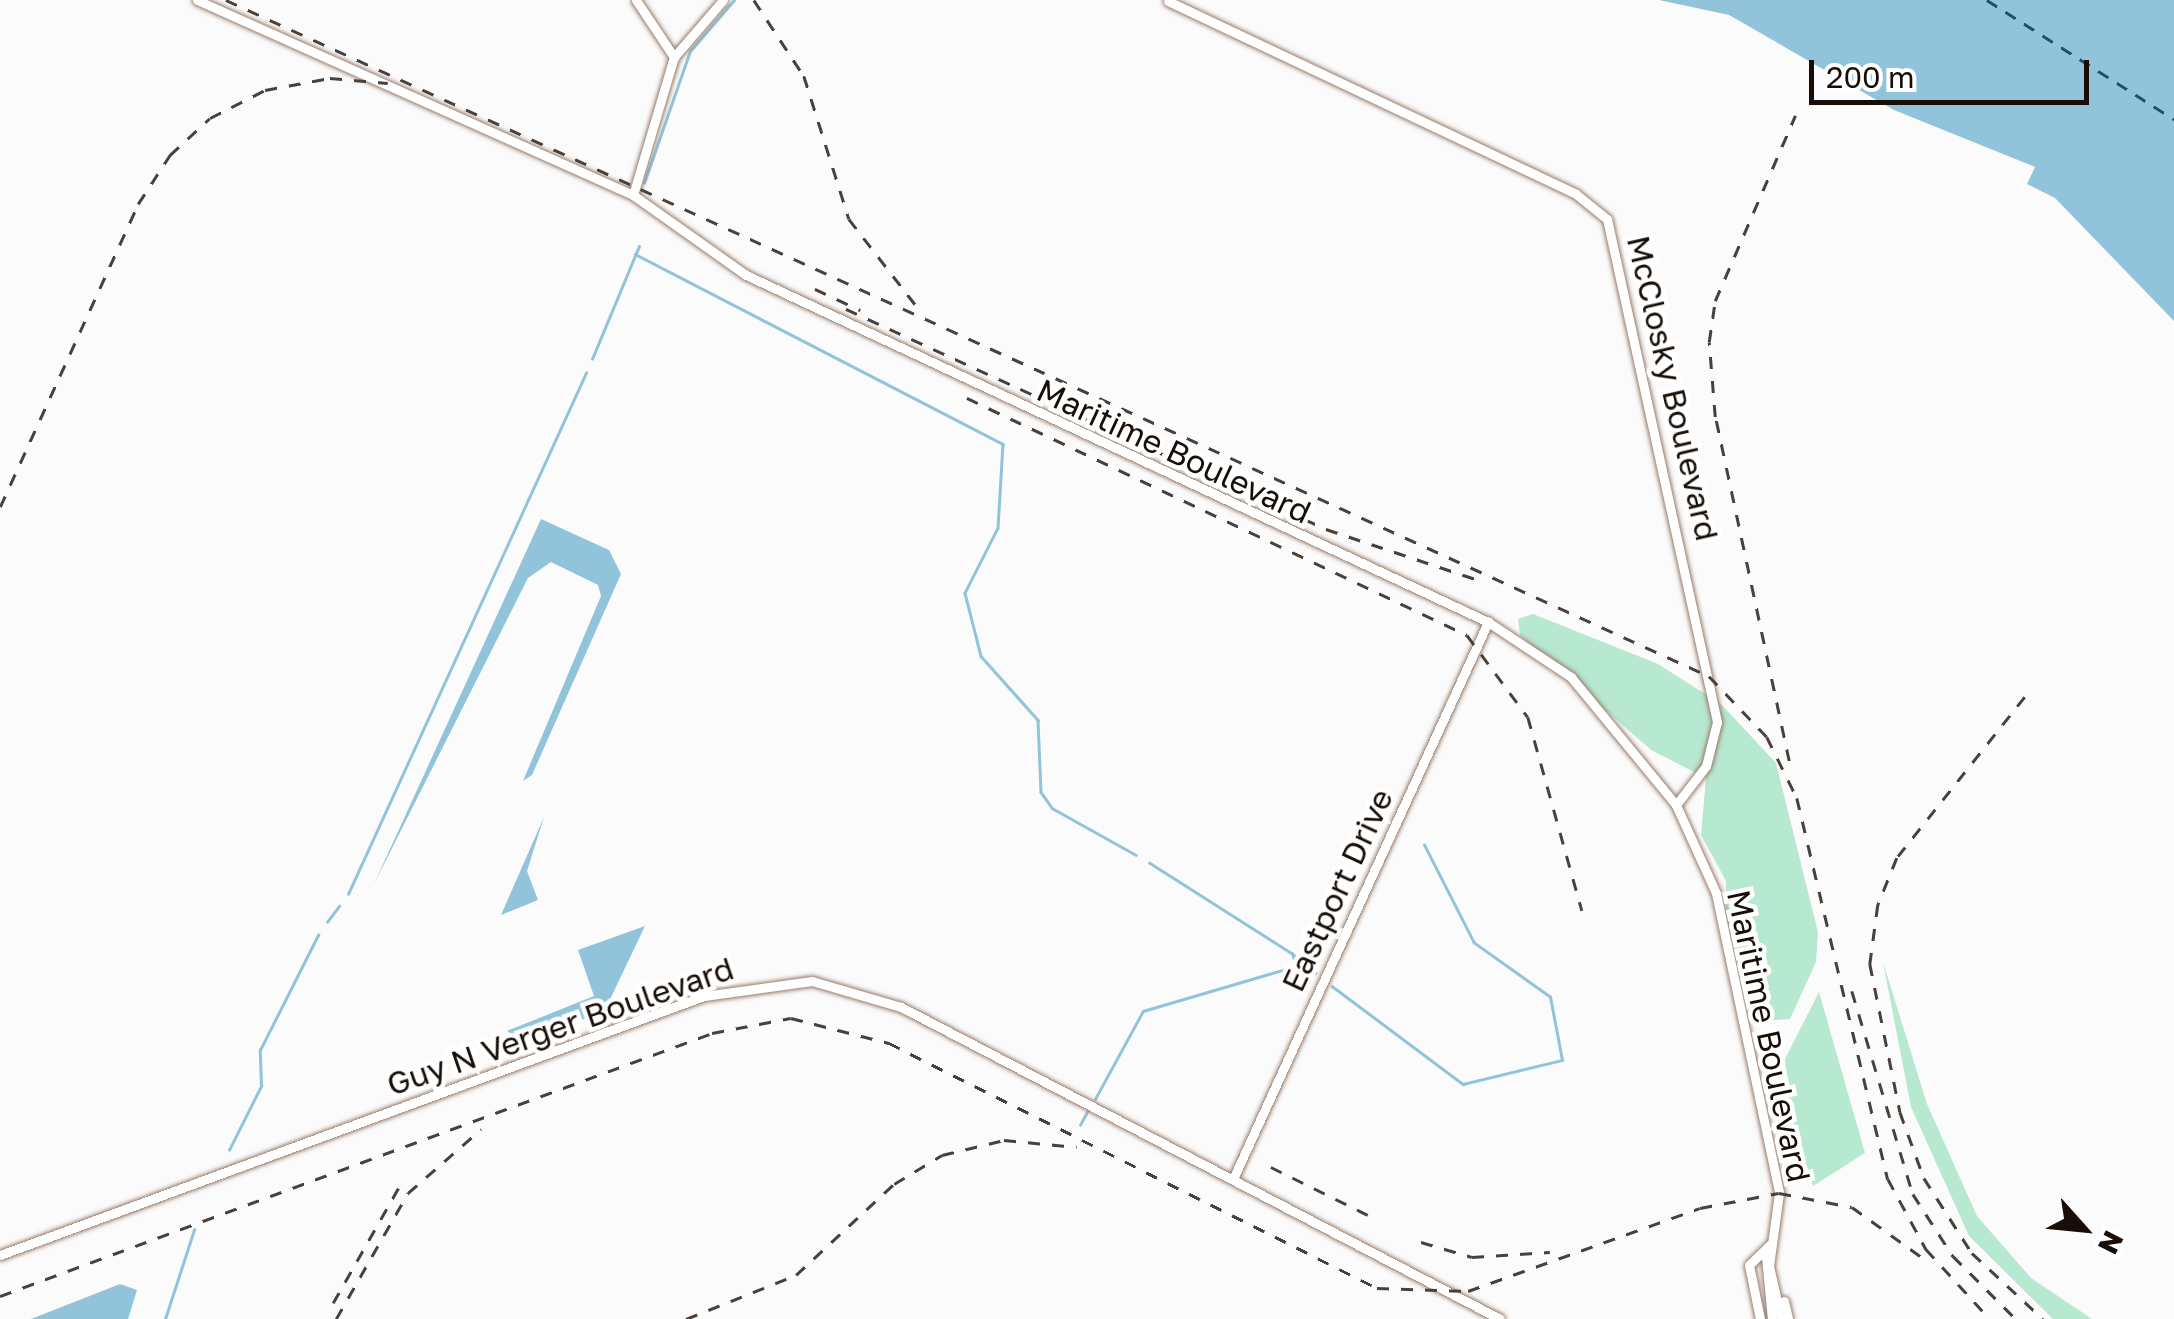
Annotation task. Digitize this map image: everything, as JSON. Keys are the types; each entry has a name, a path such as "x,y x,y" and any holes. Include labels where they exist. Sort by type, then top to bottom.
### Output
{"street":[{"name":"Maritime Boulevard","path":"198,0 632,196 746,274 916,360 1488,622 1590,696 1676,805 1716,893 1779,1193 1770,1245 1755,1270 1766,1319"},
{"path":"636,0 674,58"},
{"path":"632,196 674,58 723,0"},
{"name":"McClosky Boulevard","path":"1168,0 1576,194 1614,229 1717,722 1706,766 1676,805"},
{"name":"Eastport Drive","path":"1233,1179 1488,622"},
{"name":"Guy N Verger Boulevard","path":"0,1255 704,996 786,981 880,997 1500,1319"},
{"name":"Maritime Boulevard","path":"1770,1245 1785,1319"}],"green space":[{"path":"1533,614 1658,664 1721,704 1776,763 1818,932 1816,962 1790,1019 1760,1021 1752,1008 1748,965 1726,932 1726,881 1701,835 1706,778 1651,750 1520,635 1518,619"},
{"path":"1883,962 1927,1104 1977,1216 2031,1278 2092,1319 2053,1319 1969,1236 1911,1107"},
{"path":"1819,992 1865,1153 1813,1186 1787,1105 1785,1059"}],"water":[{"path":"1659,0 2174,0 2174,321 2055,198 2027,184 2035,167 1894,110 1729,15"},
{"path":"541,519 609,550 621,574 532,775 523,781 601,596 598,585 551,562 528,578 374,884"},
{"path":"544,817 527,871 538,900 501,915"},
{"path":"645,926 604,1012 523,1041 507,1031 594,996 578,950"},
{"path":"120,1284 137,1290 128,1319 31,1319"}],"waterway":[{"path":"644,183 690,51 734,0"},
{"path":"592,359 639,246"},
{"path":"635,254 1003,444 998,528 965,593 981,656 1038,720 1041,792 1052,808 1136,855"},
{"path":"348,894 586,373"},
{"path":"1332,986 1463,1084 1562,1060 1550,997 1474,943 1424,845"},
{"path":"1095,1099 1143,1011 1296,966 1292,954 1149,863"},
{"path":"327,922 339,906"},
{"path":"229,1150 261,1086 260,1050 318,935"},
{"path":"1294,955 1316,973"},
{"path":"1080,1125 1087,1112"},
{"path":"165,1319 194,1230"}],"ferry route":[{"path":"1987,0 2174,119"}],"railway":[{"path":"226,0 1709,676 1767,737 1797,798 1888,1179 1926,1249 1990,1319"},
{"path":"754,0 804,76 849,219 915,304"},
{"path":"0,507 138,204 170,155 210,118 265,90 330,78 388,83"},
{"path":"1789,761 1715,417 1709,342 1715,301 1795,116"},
{"path":"815,289 860,310"},
{"path":"846,309 1326,529 1484,582"},
{"path":"967,398 1467,635 1528,717 1582,911"},
{"path":"2025,697 1897,858 1878,905 1870,964 1900,1112 1924,1178 1972,1253 2043,1319"},
{"path":"1852,991 1913,1194 1953,1256 2016,1319"},
{"path":"0,1296 712,1033 791,1018 889,1043 1377,1288 1468,1291 1700,1208 1779,1193 1852,1207 1923,1258"},
{"path":"336,1319 408,1193 481,1129"},
{"path":"686,1319 796,1275 894,1184 942,1155 1004,1140 1077,1147"},
{"path":"1271,1167 1368,1215"},
{"path":"333,1303 399,1187"},
{"path":"1421,1242 1472,1257 1550,1252"}]}
